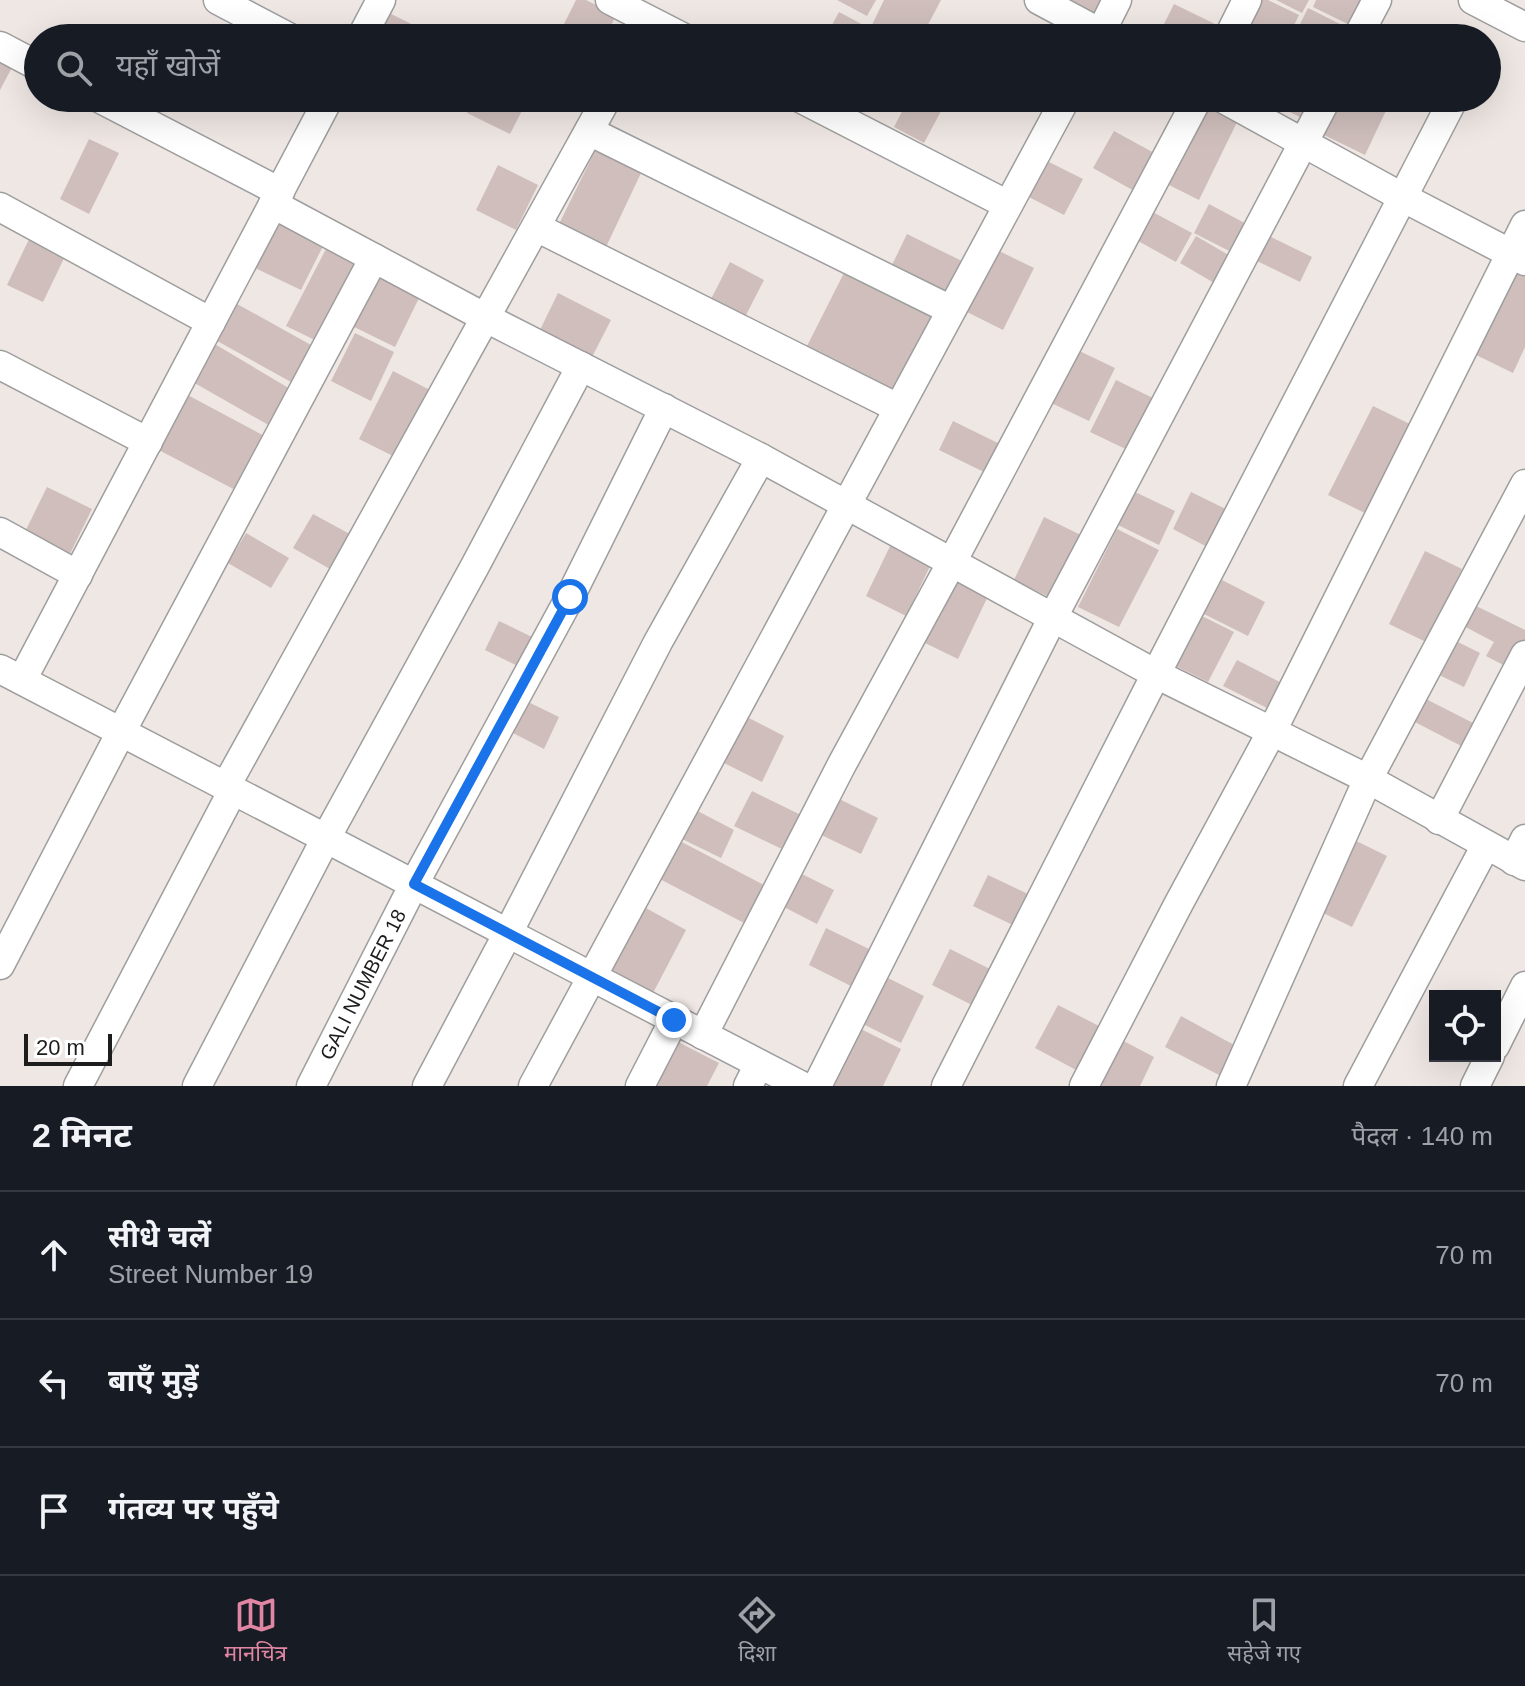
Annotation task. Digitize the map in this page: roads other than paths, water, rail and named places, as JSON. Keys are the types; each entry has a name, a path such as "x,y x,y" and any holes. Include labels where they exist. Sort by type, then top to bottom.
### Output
{"street":[{"path":"218,0 263,24"},
{"path":"368,24 381,0"},
{"path":"610,0 639,24"},
{"path":"1039,0 1082,24"},
{"path":"1108,24 1117,0"},
{"path":"1235,24 1247,0"},
{"path":"1364,24 1377,0"},
{"path":"1473,0 1490,24"},
{"path":"1501,26 1525,27"},
{"path":"0,46 24,59"},
{"path":"124,112 276,198 374,258 486,318 761,458 1156,674 1368,779 1486,845 1521,855"},
{"path":"322,112 78,575 11,675 703,1035 754,1075 802,1086"},
{"path":"78,1086 230,788 599,112"},
{"path":"827,112 1008,205"},
{"path":"533,1086 1058,112"},
{"path":"703,1035 841,766 1191,112"},
{"path":"1248,112 1518,258"},
{"path":"817,1086 1053,617 1320,112"},
{"path":"946,1086 1447,112"},
{"path":"589,131 951,310"},
{"path":"0,207 211,322"},
{"path":"1084,1086 1518,258 1525,225"},
{"path":"536,227 898,408"},
{"path":"0,965 374,258"},
{"path":"0,365 148,442"},
{"path":"197,1086 326,838 581,366"},
{"name":"GALI NUMBER 18","path":"311,1086 414,884 570,597 664,408"},
{"path":"427,1086 658,642 761,458"},
{"path":"1231,1086 1368,779 1525,484"},
{"path":"0,532 78,575"},
{"path":"1439,820 1525,655"},
{"path":"1358,1086 1486,845"},
{"path":"1501,1034 1525,986"},
{"path":"640,1086 674,1020"},
{"path":"1475,1086 1487,1062"}]}
